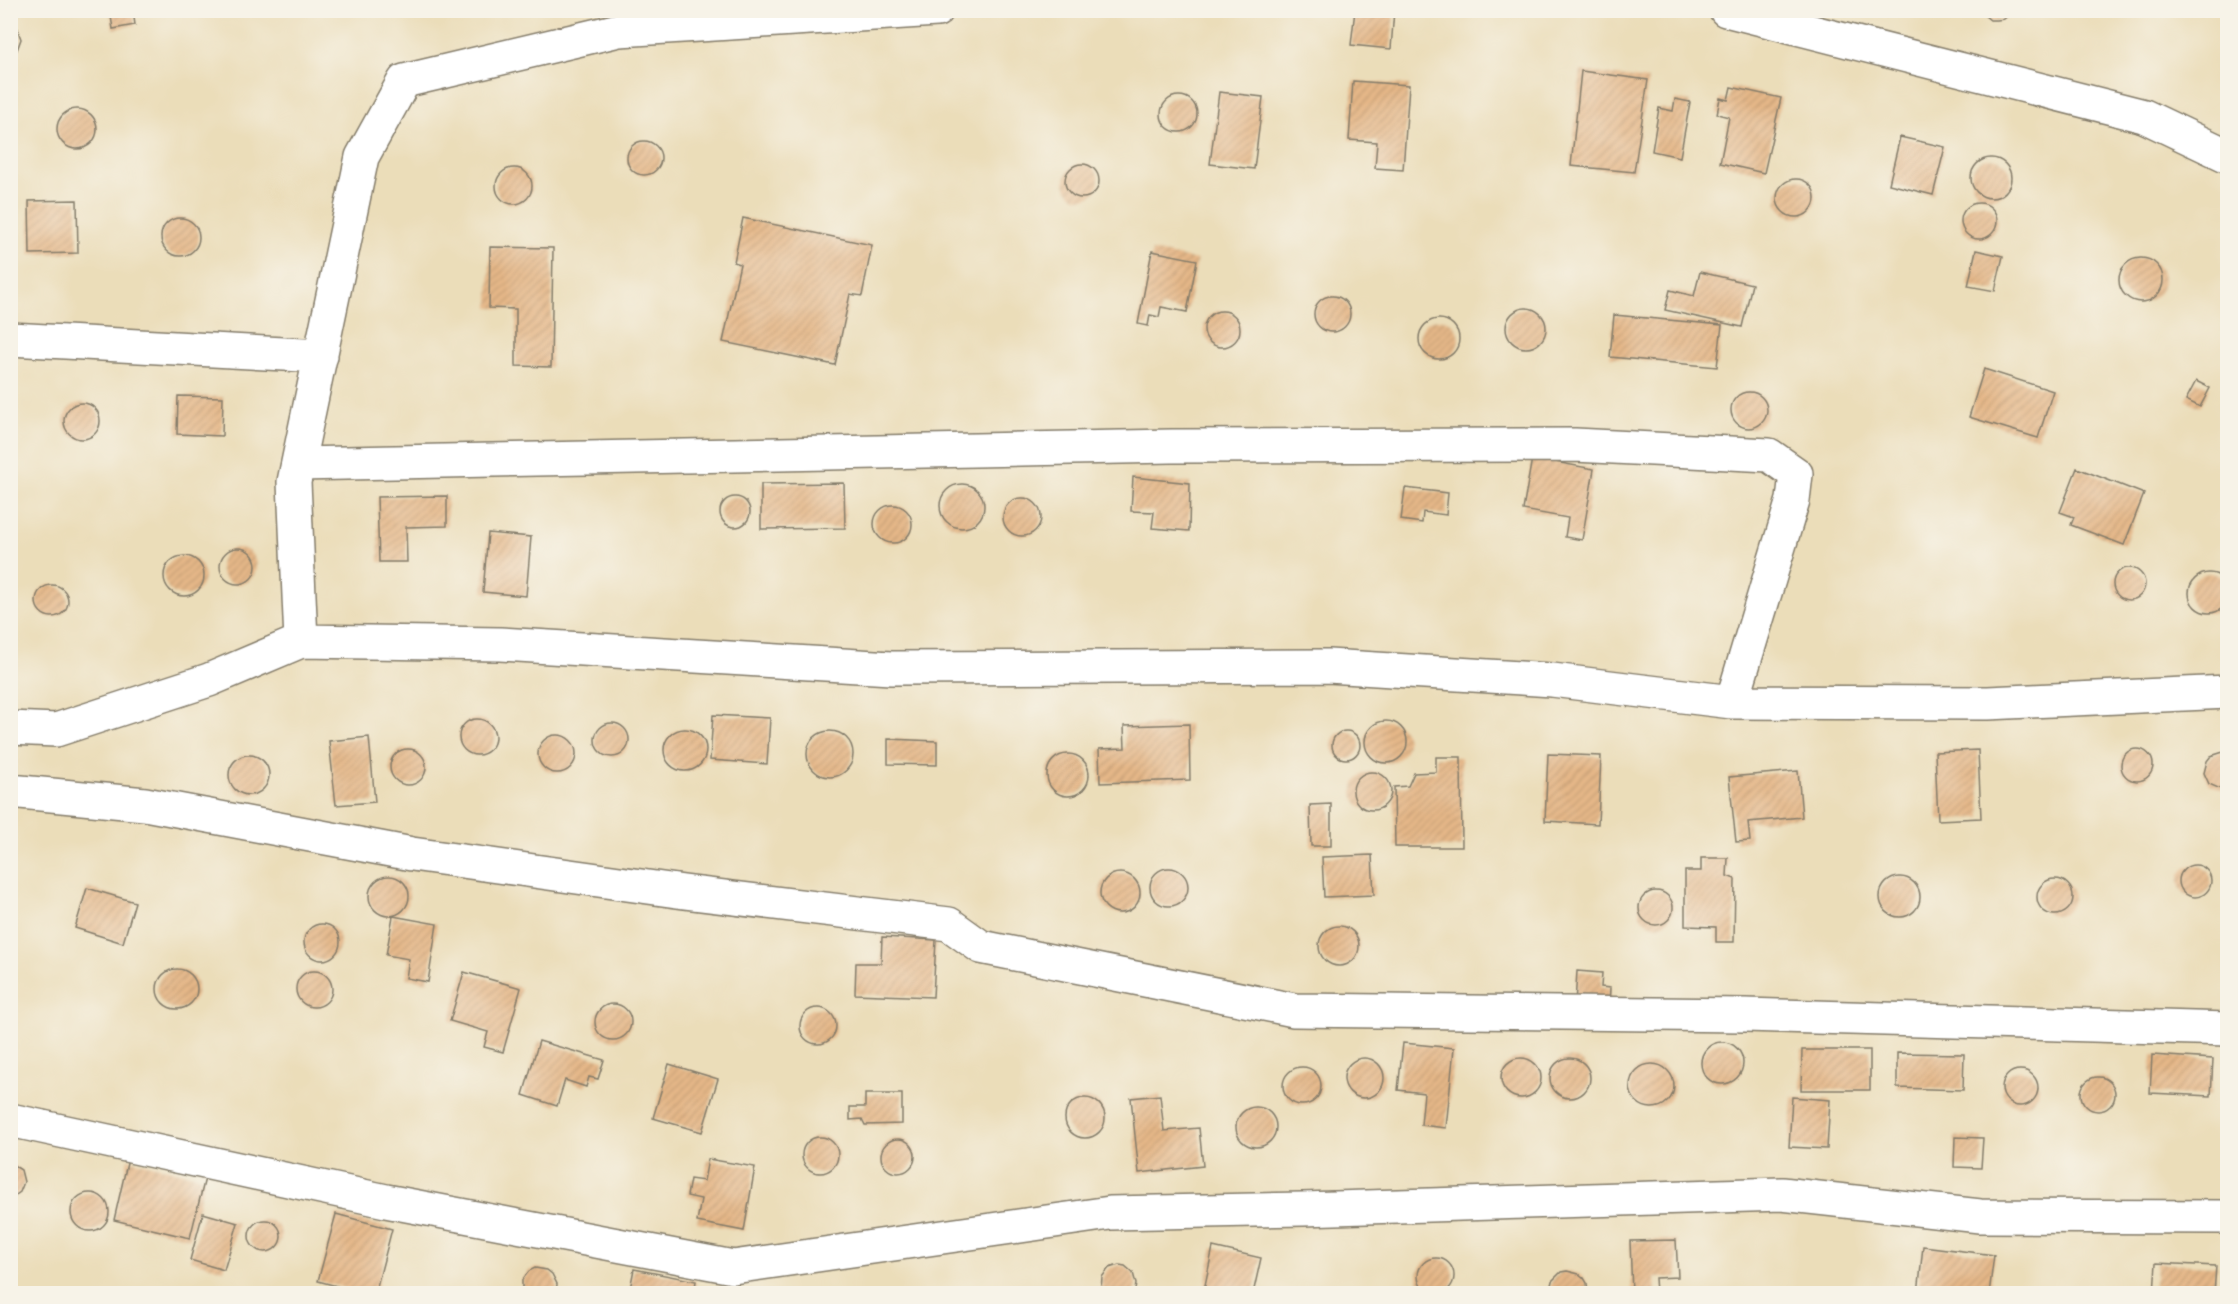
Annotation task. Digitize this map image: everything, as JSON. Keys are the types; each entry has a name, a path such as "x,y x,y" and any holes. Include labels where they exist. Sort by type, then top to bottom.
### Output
{"street":[{"path":"301,641 294,482 362,157 404,81 619,30 937,10"},
{"path":"1726,10 2144,116 2228,156"},
{"path":"10,339 321,356"},
{"path":"298,464 1172,446 1575,445 1769,455 1796,474 1793,500 1732,702"},
{"path":"10,728 56,730 209,680 301,641 500,644 891,668 1328,666 1552,680 1732,702 1988,703 2228,692"},
{"path":"10,791 145,804 412,854 684,892 949,924 981,947 1294,1011 1768,1016 2228,1029"},
{"path":"10,1120 386,1202 734,1267 1110,1213 1782,1194 1980,1216 2228,1217"}],"building":[{"path":"110,10 133,10 135,25 113,29"},
{"path":"1355,10 1394,10 1391,49 1351,45"},
{"path":"1978,10 2014,10 2004,19 1990,20"},
{"path":"10,23 17,28 21,39 17,50 10,55"},
{"path":"1581,71 1648,80 1634,172 1571,166"},
{"path":"1353,81 1409,85 1403,170 1375,168 1377,142 1349,140"},
{"path":"1731,87 1781,98 1764,173 1720,163 1729,117 1717,114 1720,98 1728,100"},
{"path":"1219,92 1263,97 1254,169 1210,164"},
{"path":"1179,96 1191,102 1197,114 1191,126 1179,132 1167,126 1161,114 1167,102"},
{"path":"1675,99 1690,102 1680,157 1652,151 1659,108 1673,111"},
{"path":"77,109 91,115 97,129 91,143 77,149 63,143 57,129 63,115"},
{"path":"1900,137 1945,147 1933,195 1889,184"},
{"path":"644,141 656,146 661,158 656,170 644,175 632,170 627,158 632,146"},
{"path":"1991,158 1999,159 2005,164 2010,170 2010,186 2005,192 1999,197 1991,198 1983,197 1977,192 1972,186 1971,178 1972,170 1977,164 1983,159"},
{"path":"1082,164 1094,169 1099,181 1094,193 1082,198 1070,193 1065,181 1070,169"},
{"path":"514,168 527,173 532,186 527,199 514,204 501,199 496,186 501,173"},
{"path":"1796,179 1809,185 1815,198 1809,211 1796,217 1783,211 1777,198 1783,185"},
{"path":"77,200 78,253 30,254 29,201"},
{"path":"1979,203 1991,209 1997,221 1991,233 1979,239 1967,233 1961,221 1967,209"},
{"path":"180,218 193,224 199,237 193,250 180,256 167,250 161,237 167,224"},
{"path":"743,218 872,245 862,296 850,294 835,365 723,342 740,264 734,262"},
{"path":"490,247 553,248 551,367 516,366 516,309 489,308"},
{"path":"1976,250 2003,256 1995,291 1968,286"},
{"path":"1152,251 1197,260 1187,312 1161,307 1159,317 1150,315 1148,326 1138,324"},
{"path":"2141,258 2157,264 2163,280 2157,296 2141,302 2125,296 2119,280 2125,264"},
{"path":"1700,272 1752,284 1742,327 1665,310 1670,290 1694,296"},
{"path":"1332,296 1344,302 1350,314 1344,326 1332,332 1320,326 1314,314 1320,302"},
{"path":"1526,308 1534,309 1540,314 1545,320 1545,336 1540,342 1534,347 1526,348 1518,347 1512,342 1507,336 1506,328 1507,320 1512,314 1518,309"},
{"path":"1222,311 1235,316 1240,329 1235,342 1222,347 1209,342 1204,329 1209,316"},
{"path":"1614,315 1722,325 1717,367 1610,357"},
{"path":"1439,319 1453,325 1459,339 1453,353 1439,359 1425,353 1419,339 1425,325"},
{"path":"1984,369 2053,391 2038,438 1969,417"},
{"path":"2196,381 2210,388 2200,407 2186,400"},
{"path":"1749,392 1762,397 1767,410 1762,423 1749,428 1736,423 1731,410 1736,397"},
{"path":"178,396 223,397 222,436 177,434"},
{"path":"82,403 95,408 100,421 95,434 82,439 69,434 64,421 69,408"},
{"path":"1532,458 1594,469 1582,540 1565,537 1568,518 1523,510"},
{"path":"2077,468 2144,494 2124,545 2071,525 2074,517 2060,512"},
{"path":"1133,477 1190,483 1189,531 1152,528 1154,512 1131,511"},
{"path":"844,483 845,528 761,529 761,484"},
{"path":"962,484 977,491 984,506 977,521 962,528 947,521 940,506 947,491"},
{"path":"1405,488 1448,493 1446,515 1423,512 1422,523 1401,520"},
{"path":"447,496 447,526 406,527 407,562 379,562 377,497"},
{"path":"735,497 746,501 750,512 746,523 735,527 724,523 720,512 724,501"},
{"path":"1022,498 1036,503 1041,517 1036,531 1022,536 1008,531 1003,517 1008,503"},
{"path":"893,505 900,506 906,511 911,517 911,531 906,537 900,542 893,543 886,542 880,537 875,531 874,524 875,517 880,511 886,506"},
{"path":"488,533 531,537 526,596 483,592"},
{"path":"238,548 250,554 256,566 250,578 238,584 226,578 220,566 226,554"},
{"path":"184,556 192,557 198,562 203,568 203,584 198,590 192,595 184,596 176,595 170,590 165,584 164,576 165,568 170,562 176,557"},
{"path":"2129,568 2140,573 2145,584 2140,595 2129,600 2118,595 2113,584 2118,573"},
{"path":"2209,573 2217,574 2223,579 2228,585 2228,601 2223,607 2217,612 2209,613 2201,612 2195,607 2190,601 2189,593 2190,585 2195,579 2201,574"},
{"path":"52,585 63,590 68,601 63,612 52,617 41,612 36,601 41,590"},
{"path":"713,715 770,718 767,764 710,760"},
{"path":"477,719 489,725 495,737 489,749 477,755 465,749 459,737 465,725"},
{"path":"1386,721 1401,727 1407,742 1401,757 1386,763 1371,757 1365,742 1371,727"},
{"path":"612,723 624,728 629,740 624,752 612,757 600,752 595,740 600,728"},
{"path":"1189,724 1190,780 1100,783 1099,749 1125,748 1124,726"},
{"path":"685,729 700,735 706,750 700,765 685,771 670,765 664,750 670,735"},
{"path":"830,731 846,738 853,754 846,770 830,777 814,770 807,754 814,738"},
{"path":"1346,731 1356,735 1360,745 1356,755 1346,759 1336,755 1332,745 1336,735"},
{"path":"557,735 571,740 576,754 571,768 557,773 543,768 538,754 543,740"},
{"path":"369,737 375,802 336,805 329,741"},
{"path":"888,739 937,741 937,765 888,764"},
{"path":"408,749 420,755 426,767 420,779 408,785 396,779 390,767 396,755"},
{"path":"2137,749 2148,754 2153,765 2148,776 2137,781 2126,776 2121,765 2126,754"},
{"path":"1978,750 1981,818 1938,820 1935,752"},
{"path":"2223,752 2228,753 2228,790 2225,791 2209,784 2204,773 2211,756"},
{"path":"1068,754 1083,760 1089,775 1083,790 1068,796 1053,790 1047,775 1053,760"},
{"path":"1548,754 1601,756 1598,824 1545,821"},
{"path":"249,755 257,756 263,761 268,767 268,783 263,789 257,794 249,795 241,794 235,789 230,783 229,775 230,767 235,761 241,756"},
{"path":"1436,757 1461,757 1462,847 1395,847 1394,787 1408,786 1414,773 1436,772"},
{"path":"1798,771 1802,817 1748,822 1750,841 1736,842 1729,777"},
{"path":"1372,772 1386,777 1391,791 1386,805 1372,810 1358,805 1353,791 1358,777"},
{"path":"1331,804 1331,846 1311,846 1310,805"},
{"path":"1372,855 1374,895 1324,897 1322,857"},
{"path":"1701,858 1728,858 1727,876 1735,879 1734,942 1716,942 1716,927 1685,926 1685,871 1701,871"},
{"path":"2195,865 2206,870 2211,881 2206,892 2195,897 2184,892 2179,881 2184,870"},
{"path":"1169,868 1182,874 1188,887 1182,900 1169,906 1156,900 1150,887 1156,874"},
{"path":"1120,873 1134,879 1140,893 1134,907 1120,913 1106,907 1100,893 1106,879"},
{"path":"389,876 403,882 409,896 403,910 389,916 375,910 369,896 375,882"},
{"path":"1900,877 1908,878 1914,883 1919,889 1919,905 1914,911 1908,916 1900,917 1892,916 1886,911 1881,905 1880,897 1881,889 1886,883 1892,878"},
{"path":"2055,879 2067,885 2073,897 2067,909 2055,915 2043,909 2037,897 2043,885"},
{"path":"87,888 135,902 123,943 75,928"},
{"path":"1656,891 1668,896 1673,908 1668,920 1656,925 1644,920 1639,908 1644,896"},
{"path":"393,916 437,924 428,982 406,978 409,959 386,955"},
{"path":"322,924 334,930 340,942 334,954 322,960 310,954 304,942 310,930"},
{"path":"1339,926 1353,932 1359,946 1353,960 1339,966 1325,960 1319,946 1325,932"},
{"path":"882,937 936,940 933,997 855,994 856,963 881,963"},
{"path":"177,969 185,970 191,975 196,981 196,997 191,1003 185,1008 177,1009 169,1008 163,1003 158,997 157,989 158,981 163,975 169,970"},
{"path":"314,971 326,977 332,989 326,1001 314,1007 302,1001 296,989 302,977"},
{"path":"1577,971 1602,973 1601,987 1610,988 1609,1007 1575,1004"},
{"path":"464,972 521,988 503,1052 484,1047 488,1032 450,1021"},
{"path":"613,1004 626,1009 631,1022 626,1035 613,1040 600,1035 595,1022 600,1009"},
{"path":"818,1008 830,1014 836,1026 830,1038 818,1044 806,1038 800,1026 806,1014"},
{"path":"539,1041 604,1060 598,1079 589,1077 586,1087 565,1080 557,1106 523,1095"},
{"path":"1722,1042 1730,1043 1737,1048 1742,1055 1742,1071 1737,1078 1730,1083 1722,1084 1714,1083 1707,1078 1702,1071 1701,1063 1702,1055 1707,1048 1714,1043"},
{"path":"1403,1043 1454,1048 1446,1128 1421,1125 1424,1093 1398,1090"},
{"path":"1802,1050 1870,1050 1870,1090 1801,1090"},
{"path":"1897,1053 1964,1054 1963,1090 1897,1088"},
{"path":"2152,1055 2213,1059 2211,1096 2150,1093"},
{"path":"1364,1058 1378,1064 1384,1078 1378,1092 1364,1098 1350,1092 1344,1078 1350,1064"},
{"path":"1521,1058 1529,1059 1535,1064 1540,1070 1540,1086 1535,1092 1529,1097 1521,1098 1513,1097 1507,1092 1502,1086 1501,1078 1502,1070 1507,1064 1513,1059"},
{"path":"1570,1058 1584,1064 1590,1078 1584,1092 1570,1098 1556,1092 1550,1078 1556,1064"},
{"path":"669,1064 718,1079 702,1132 653,1118"},
{"path":"1652,1064 1667,1071 1674,1086 1667,1101 1652,1108 1637,1101 1630,1086 1637,1071"},
{"path":"1302,1067 1316,1072 1321,1086 1316,1100 1302,1105 1288,1100 1283,1086 1288,1072"},
{"path":"2020,1070 2032,1076 2038,1088 2032,1100 2020,1106 2008,1100 2002,1088 2008,1076"},
{"path":"2098,1077 2110,1082 2115,1094 2110,1106 2098,1111 2086,1106 2081,1094 2086,1082"},
{"path":"865,1094 902,1094 902,1124 865,1125 862,1119 850,1120 850,1107 865,1107"},
{"path":"1160,1095 1164,1131 1199,1128 1203,1166 1139,1173 1131,1098"},
{"path":"1792,1097 1830,1100 1827,1149 1789,1147"},
{"path":"1085,1098 1093,1099 1099,1104 1104,1110 1104,1126 1099,1132 1093,1137 1085,1138 1077,1137 1071,1132 1066,1126 1065,1118 1066,1110 1071,1104 1077,1099"},
{"path":"1256,1107 1264,1108 1270,1113 1275,1119 1275,1135 1270,1141 1264,1146 1256,1147 1248,1146 1242,1141 1237,1135 1236,1127 1237,1119 1242,1113 1248,1108"},
{"path":"820,1137 833,1142 838,1155 833,1168 820,1173 807,1168 802,1155 807,1142"},
{"path":"1955,1137 1983,1138 1981,1168 1954,1167"},
{"path":"898,1139 910,1144 915,1156 910,1168 898,1173 886,1168 881,1156 886,1144"},
{"path":"128,1159 205,1178 190,1238 114,1220"},
{"path":"708,1159 755,1167 744,1231 697,1222 701,1199 687,1196 690,1179 704,1181"},
{"path":"10,1163 21,1170 24,1182 20,1192 10,1199"},
{"path":"90,1193 104,1198 109,1212 104,1226 90,1231 76,1226 71,1212 76,1198"},
{"path":"203,1213 238,1223 224,1270 190,1260"},
{"path":"336,1214 392,1229 375,1294 366,1294 318,1281"},
{"path":"265,1220 277,1224 281,1236 277,1248 265,1252 253,1248 249,1236 253,1224"},
{"path":"1676,1240 1678,1277 1655,1278 1656,1293 1632,1293 1630,1241"},
{"path":"1923,1246 1994,1255 1989,1294 1918,1294"},
{"path":"1213,1247 1261,1258 1253,1294 1218,1294 1204,1290"},
{"path":"1436,1258 1448,1264 1454,1276 1448,1288 1436,1294 1424,1288 1418,1276 1424,1264"},
{"path":"2156,1263 2216,1266 2214,1294 2154,1294"},
{"path":"1125,1266 1133,1273 1136,1284 1133,1294 1104,1294 1101,1289 1102,1277 1109,1268"},
{"path":"535,1268 547,1270 552,1274 557,1284 556,1294 522,1294 522,1280 529,1271"},
{"path":"634,1269 696,1281 694,1294 629,1294"},
{"path":"1567,1271 1584,1278 1588,1294 1549,1294 1552,1281 1561,1272"}]}
